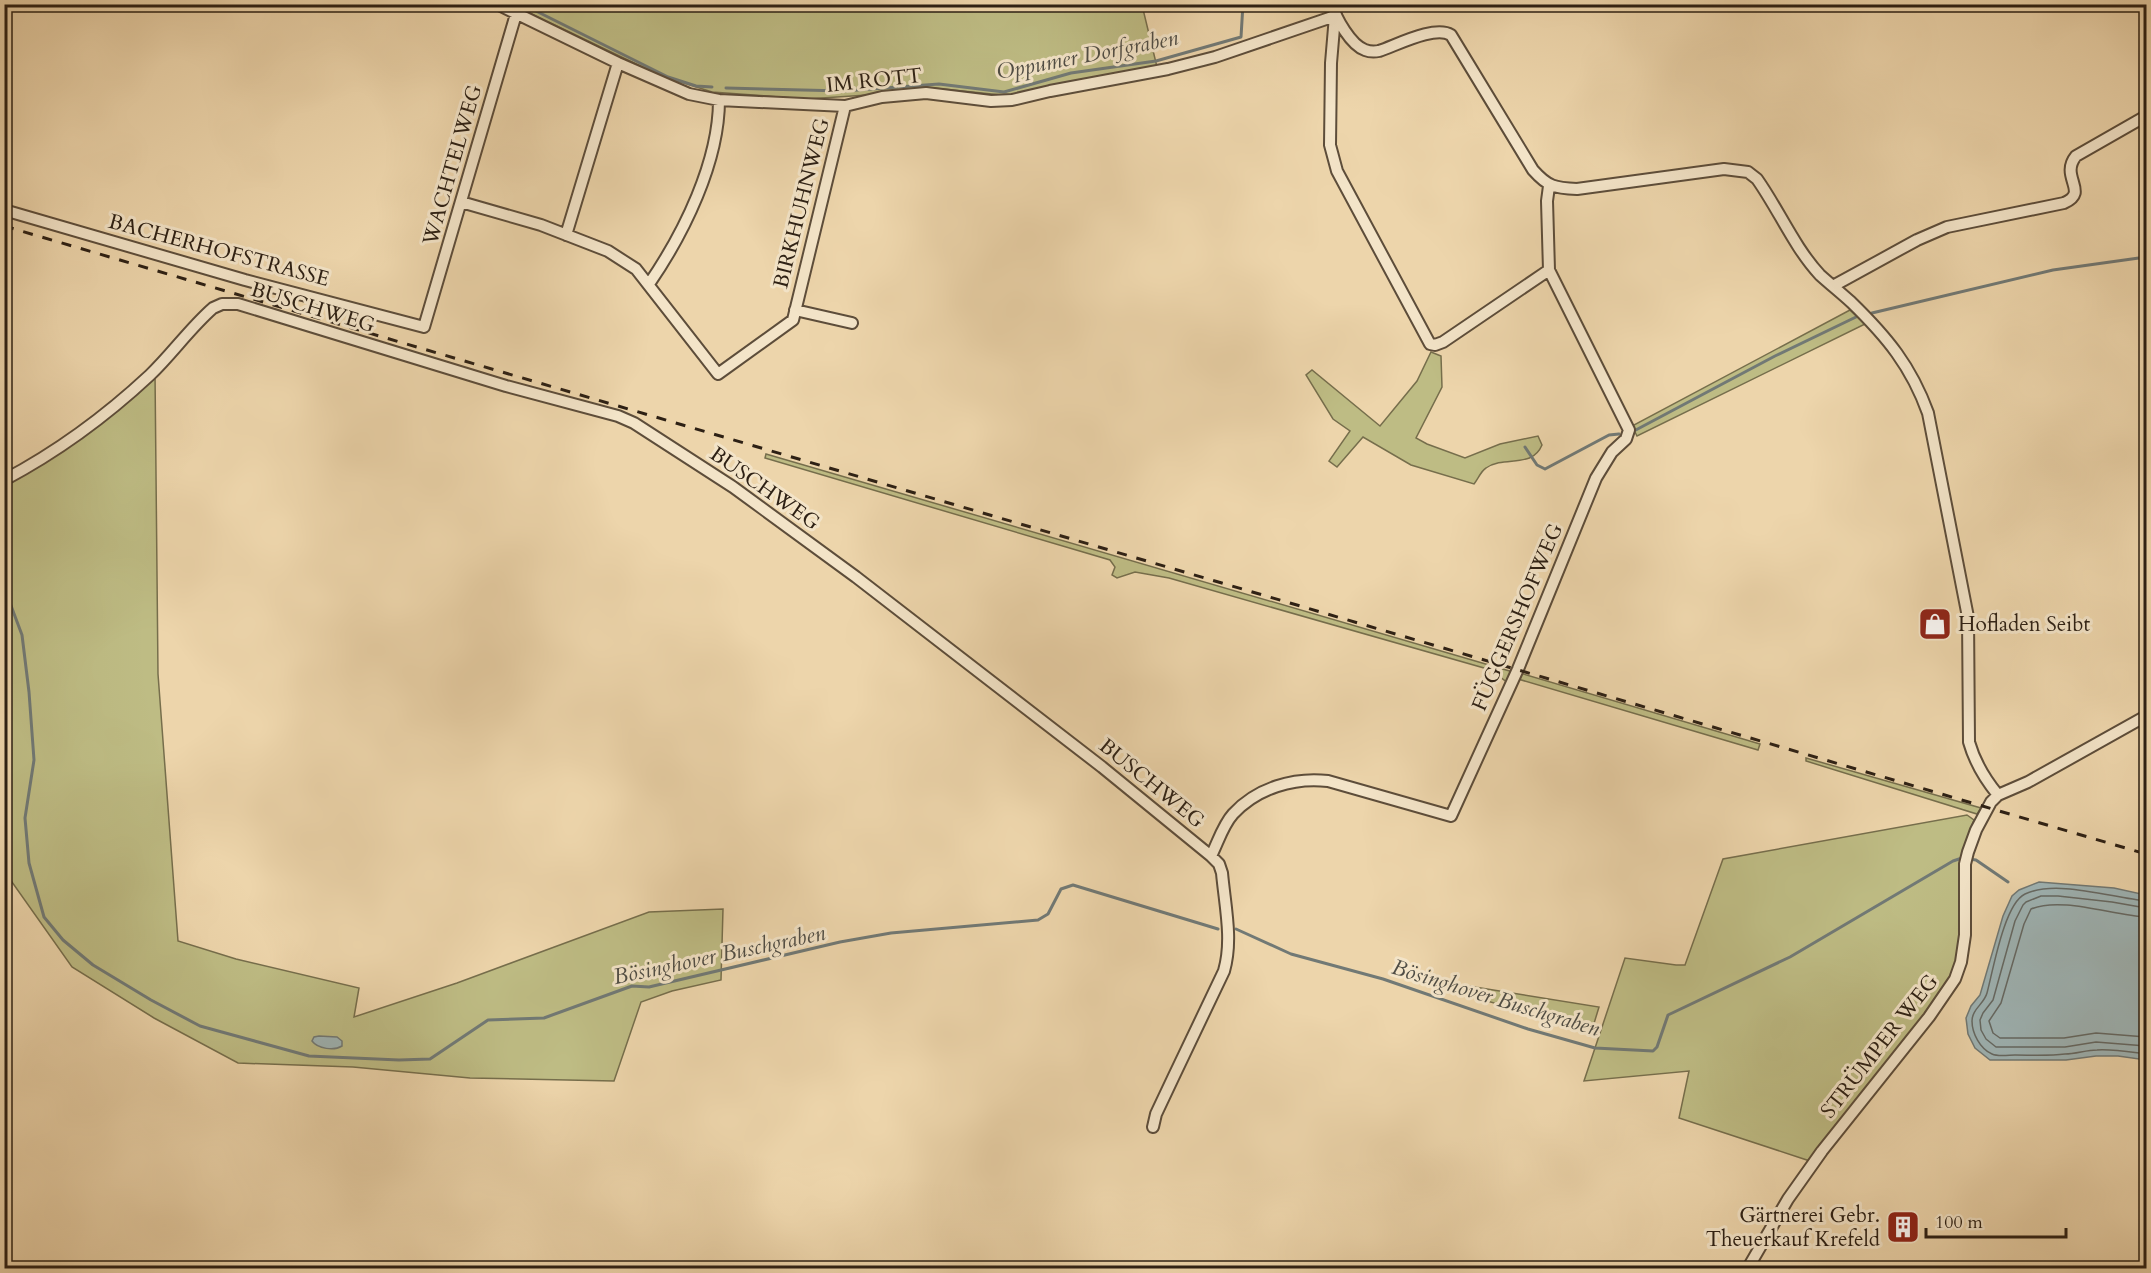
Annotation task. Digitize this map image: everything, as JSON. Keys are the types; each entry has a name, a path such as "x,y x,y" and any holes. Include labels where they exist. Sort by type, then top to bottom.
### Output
{"street":[{"name":"IM ROTT","path":"497,4 618,63 689,94 719,100 845,106 882,97 926,93 991,101 1012,100 1203,60 1335,16"},
{"path":"1332,4 1335,16 1331,63 1330,145 1337,171 1430,344 1443,342 1549,270 1547,201 1549,186"},
{"name":"WACHTELWEG","path":"424,327 516,14"},
{"path":"1335,16 1362,50 1370,52 1379,51 1434,31 1446,31 1451,35 1533,170 1549,186 1559,189 1577,189 1724,170 1748,172 1757,179 1820,274 1895,348 1919,390 1928,413 1968,617 1969,742 1981,773 1998,795 2146,716"},
{"path":"566,235 618,63"},
{"path":"461,202 541,225 616,256 636,269 649,284 678,238 702,180 715,142 719,100"},
{"name":"BIRKHUHNWEG","path":"649,284 718,374 793,320 845,106"},
{"path":"1833,286 1917,240 1940,230 2064,204 2072,200 2075,196 2075,187 2070,164 2076,156 2146,116"},
{"name":"BACHERHOFSTRASSE","path":"4,210 245,280 424,327"},
{"name":"FÜGGERSHOFWEG","path":"1451,816 1518,669 1596,478 1612,452 1626,439 1629,430 1549,270"},
{"name":"BUSCHWEG","path":"4,480 49,454 87,428 151,374 213,308 222,304 238,304 506,386 618,416 634,423 733,487 846,570 1102,767 1211,856 1233,815 1258,795 1294,781 1313,779 1328,782 1451,816"},
{"name":"BIRKHUHNWEG","path":"795,310 852,323"},
{"name":"STRÜMPER WEG","path":"1748,1269 1788,1199 1815,1161 1929,1017 1955,979 1961,962 1965,935 1965,864 1982,818 1998,795"},
{"path":"1153,1127 1156,1114 1224,971 1228,957 1222,873 1219,864 1211,856"}],"shaded area":[{"path":"513,5 1142,5 1157,67 1011,96 924,87 867,95 807,99 712,92 659,75"},
{"path":"1850,310 1865,324 1637,436 1632,426"},
{"path":"1431,352 1441,356 1442,387 1416,438 1465,458 1500,444 1538,436 1542,445 1538,452 1525,459 1493,464 1484,469 1474,484 1411,465 1363,437 1337,467 1329,461 1350,431 1333,419 1306,375 1312,370 1380,426 1417,381"},
{"path":"155,373 158,674 178,941 236,959 359,988 354,1017 457,983 649,912 723,909 721,980 672,991 641,1002 614,1081 470,1078 353,1067 238,1063 154,1018 72,967 7,875 4,824 4,482"},
{"path":"766,454 1513,672 1508,683 1491,670 1169,578 1135,572 1117,578 1112,575 1115,567 1110,560 765,458"},
{"path":"1520,673 1760,744 1758,750 1518,679"},
{"path":"1806,758 1981,808 1977,814 1806,761"},
{"path":"1967,815 1974,820 1968,837 1963,871 1962,942 1959,959 1950,982 1810,1161 1679,1118 1689,1071 1584,1081 1625,958 1685,965 1723,859"},
{"path":"1456,984 1599,1007 1592,1030 1454,992"}],"water":[{"path":"2039,882 2114,888 2146,895 2146,1060 2096,1056 2066,1060 1990,1060 1975,1048 1968,1034 1966,1018 1971,1006 1980,995 2003,916 2012,896 2019,890"},
{"path":"314,1037 337,1037 342,1041 342,1046 331,1049 318,1046 312,1041"}],"waterway":[{"name":"Oppumer Dorfgraben","path":"726,88 844,91 939,84 1004,92 1071,73 1156,61 1241,37 1243,4"},
{"name":"Oppumer Dorfgraben","path":"528,7 668,77 696,86 712,87"},
{"path":"1872,313 2053,270 2146,257"},
{"path":"1632,432 1775,356 1856,317"},
{"path":"1525,447 1537,465 1545,469 1609,435 1619,434"},
{"name":"Bösinghover Buschgraben","path":"4,600 10,603 22,635 34,760 25,818 29,863 44,917 63,940 93,965 200,1026 309,1056 430,1059 488,1020 544,1018 632,986 649,987 840,942 891,933 1038,920 1048,914 1061,889 1073,885 1218,929"},
{"name":"Bösinghover Buschgraben","path":"1236,929 1291,954 1383,979 1528,1029 1595,1048 1653,1051 1657,1047 1668,1015 1790,957 1953,861 1962,858"},
{"name":"Bösinghover Buschgraben","path":"1969,859 1976,860 2008,882"}],"railway":[{"path":"4,226 2146,854"}],"place":[{"name":"Hofladen Seibt","path":"1935,624"},
{"name":"Gärtnerei Gebr. Theuerkauf Krefeld","path":"1903,1227"}]}
